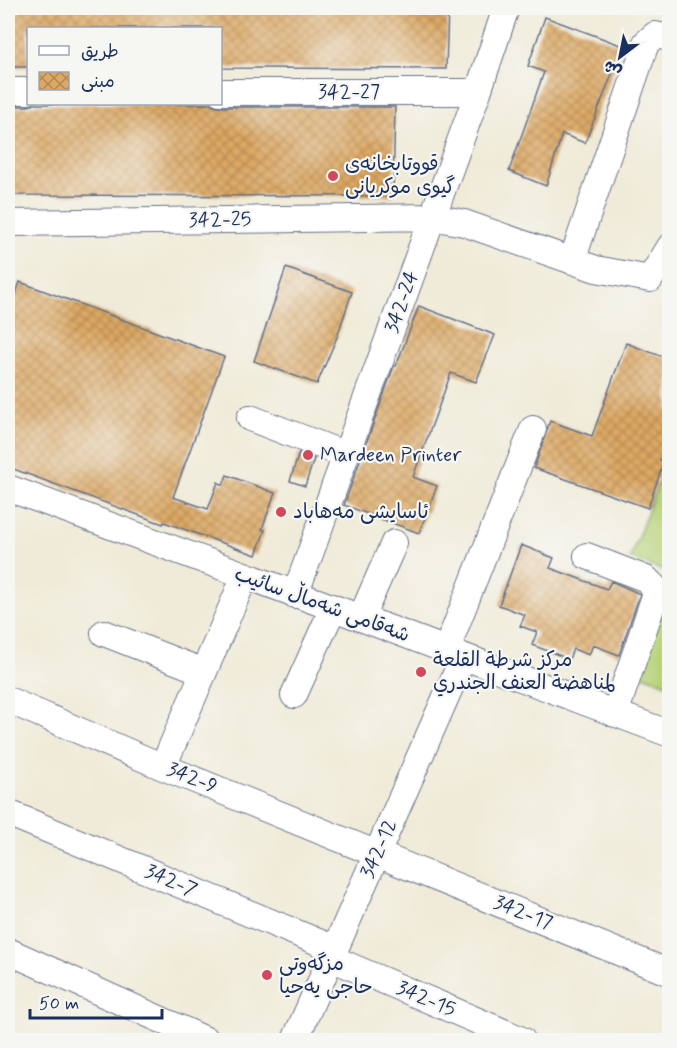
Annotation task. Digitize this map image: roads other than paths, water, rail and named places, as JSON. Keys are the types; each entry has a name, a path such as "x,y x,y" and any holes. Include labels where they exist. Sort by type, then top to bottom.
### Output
{"street":[{"name":"342-24","path":"295,595 507,8"},
{"path":"572,261 646,43 655,35 669,38"},
{"path":"8,91 27,91"},
{"name":"342-27","path":"222,92 478,92"},
{"name":"342-25","path":"8,223 433,217 464,223 596,269 650,279 669,247"},
{"path":"250,418 346,455"},
{"name":"342-12","path":"295,1041 377,853 454,654 533,429"},
{"name":"شەقامی شەماڵ سائیب","path":"8,488 669,734"},
{"path":"361,618 394,543"},
{"path":"587,556 646,579 655,588 655,596 615,714"},
{"path":"164,767 245,576"},
{"path":"294,695 333,608"},
{"path":"104,633 204,672"},
{"name":"342-9","path":"8,700 164,767 377,853"},
{"name":"342-7","path":"8,813 333,954"},
{"name":"342-17","path":"377,853 669,973"},
{"path":"8,951 206,1041"},
{"name":"342-15","path":"333,954 522,1041"}],"place":[{"name":"قووتابخانەی گيوی موكريانی","path":"333,176"},
{"name":"Mardeen Printer","path":"308,455"},
{"name":"ئاسایشی مەهاباد","path":"281,512"},
{"name":"مركز شرطة القلعة لمناهضة العنف الجندري","path":"421,672"},
{"name":"مزگەوتی حاجی یەحیا","path":"267,975"}]}
